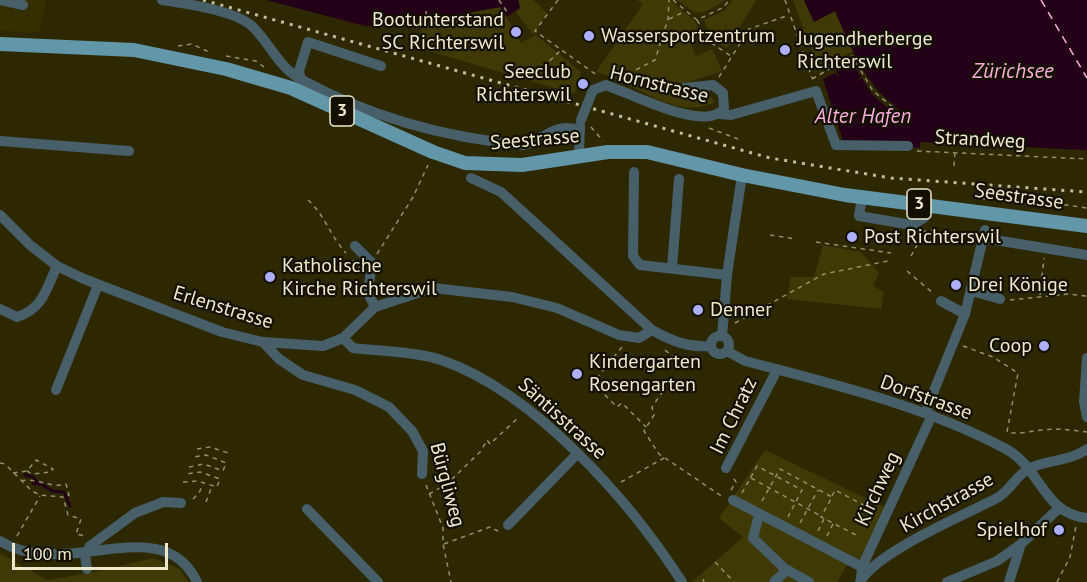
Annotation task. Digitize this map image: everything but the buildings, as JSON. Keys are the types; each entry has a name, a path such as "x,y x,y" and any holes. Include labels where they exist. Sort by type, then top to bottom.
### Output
{"main road":[{"name":"Seestrasse","path":"0,44 134,50 226,69 291,88 433,152 465,163 522,165 579,155 647,152 742,175 862,197 1087,226"}],"street":[{"path":"1,0 23,5"},
{"path":"162,0 201,7 241,20 253,27 272,53 301,80 366,110 413,126 524,145 538,141 546,134 563,127 580,125"},
{"path":"301,80 299,71 308,42 381,66"},
{"name":"Hornstrasse","path":"579,155 580,125 593,90 606,85 677,112 708,118 720,114 725,99 719,89 713,85 685,88"},
{"path":"720,114 731,115 816,91 836,145 910,148"},
{"path":"0,141 129,151"},
{"path":"634,172 633,255 640,265 727,275"},
{"path":"722,336 727,275 742,175"},
{"name":"Dorfstrasse","path":"471,178 501,192 652,330 669,340 694,347 711,346 717,354 727,351 745,361 928,414 1013,453 1058,508 1083,518"},
{"path":"672,268 679,178"},
{"path":"862,197 859,216 912,225 924,218 927,204"},
{"name":"Erlenstrasse","path":"0,215 30,245 57,266 98,285 222,332 263,342 323,346 343,338 375,307 433,288 501,296 557,308 619,335 628,336"},
{"name":"Kirchweg","path":"861,580 862,567 928,414 965,314 984,234 1045,248"},
{"path":"355,246 372,263 368,293 375,307"},
{"path":"1045,248 1087,255"},
{"path":"0,309 16,316 31,312 41,300 57,266"},
{"path":"56,390 98,285"},
{"path":"972,291 1000,299"},
{"path":"941,302 965,314"},
{"path":"628,336 639,338 652,330"},
{"path":"711,346 714,338 722,336"},
{"path":"722,336 729,342 727,351"},
{"name":"Säntisstrasse","path":"343,338 353,348 442,360 495,384 527,408 577,454 609,488 682,582"},
{"name":"Bürgliweg","path":"263,342 279,359 303,375 355,390 389,407 412,431 423,451 422,474"},
{"path":"1087,358 1084,402 1087,417"},
{"name":"Im Chratz","path":"726,468 777,370"},
{"name":"Kirchstrasse","path":"861,580 879,563 930,532 965,512 998,498 1028,469 1087,449"},
{"path":"508,525 577,454"},
{"path":"732,498 758,514 862,567"},
{"path":"87,569 86,555 90,546 135,513 163,502 181,503"},
{"path":"947,582 997,561 1021,544 1058,508"},
{"path":"307,509 378,582"},
{"path":"758,514 753,538 784,568 809,582"},
{"path":"0,541 10,552 30,564"},
{"path":"1009,582 1021,544"},
{"path":"126,560 146,555 168,556 185,566 197,582"},
{"path":"774,582 784,573 784,568"}],"path":[{"path":"499,0 509,15"},
{"path":"558,0 535,31 596,74 606,85 655,60 668,19 669,0"},
{"path":"673,0 684,12 697,20 710,42 732,56"},
{"path":"697,20 724,7 729,0"},
{"path":"785,0 816,91"},
{"path":"426,11 427,24"},
{"path":"668,19 684,12"},
{"path":"713,85 749,29 789,15"},
{"path":"687,38 703,30"},
{"path":"171,48 192,44"},
{"path":"543,67 561,50"},
{"path":"812,79 852,57 873,91 894,108 902,118"},
{"path":"708,118 709,128 738,139"},
{"path":"580,125 601,138 608,152"},
{"name":"Strandweg","path":"910,148 1087,159"},
{"path":"372,263 413,197 433,152"},
{"path":"954,152 954,166"},
{"path":"1001,214 1003,202 1011,197 1087,208"},
{"path":"308,200 321,212 337,243 371,280"},
{"path":"911,256 925,231 931,233 935,220"},
{"path":"770,235 796,239"},
{"path":"816,242 891,253"},
{"path":"1040,296 1045,248"},
{"path":"733,324 824,274 888,261"},
{"path":"907,271 941,302"},
{"path":"1000,299 1069,294 1087,296"},
{"path":"628,336 612,363 593,383 617,407 622,403 646,428"},
{"path":"954,342 993,357 1018,373 1007,432 1019,434 1042,429 1068,429 1087,432"},
{"path":"666,346 664,352 673,355 677,369"},
{"path":"663,391 652,407 654,415 644,431 659,454 732,498 750,478 757,466 802,490 782,526"},
{"path":"429,494 447,484 481,451 483,443 487,440 490,444 527,408"},
{"path":"212,457 215,448"},
{"path":"197,449 215,448 231,454"},
{"path":"221,461 225,452"},
{"path":"202,456 204,464"},
{"path":"189,467 204,464 223,471 226,463 212,457 194,457"},
{"path":"625,480 665,458"},
{"path":"14,473 28,473 44,473 53,469 50,465 36,460 28,473 27,480"},
{"path":"0,463 3,462 24,486 40,495 54,492 66,497"},
{"path":"206,474 209,466"},
{"name":"Im Chratz","path":"726,468 736,482 732,498"},
{"path":"215,478 218,469"},
{"path":"758,514 780,469 832,497"},
{"path":"197,473 198,481"},
{"path":"183,482 198,481 217,488 220,479 206,474 186,474"},
{"name":"Bürgliweg","path":"422,474 443,528 443,544 451,582"},
{"path":"750,478 858,536"},
{"path":"21,482 36,480 54,486 63,484 67,486 68,515 81,519 76,534 82,537 93,534"},
{"path":"199,493 203,483"},
{"path":"54,486 54,492"},
{"path":"206,502 213,486"},
{"path":"795,533 818,490"},
{"path":"821,516 835,490 873,510"},
{"path":"16,537 40,495"},
{"path":"1057,582 1070,557 1083,518"},
{"path":"817,544 825,519"},
{"path":"817,544 834,523"},
{"path":"443,544 490,527 499,531 508,525"},
{"path":"715,562 734,582"}],"shaded area":[{"path":"0,0 46,0 39,32 0,31"},
{"path":"519,0 533,0 547,13 533,35 515,11 520,8"},
{"path":"637,0 670,0 694,20 699,31 687,36 696,56 712,49 722,71 683,84 687,93 706,94 715,102 700,107 670,104 596,72 643,4"},
{"path":"677,0 726,0 705,12 695,13"},
{"path":"732,0 756,0 727,48 712,40 704,20 725,10"},
{"path":"793,0 804,0 814,22 835,11 853,51 819,72"},
{"path":"501,7 521,43 536,35 581,72 575,94 425,50 419,23"},
{"path":"823,245 861,252 879,273 873,286 884,292 881,309 787,299 791,277 814,277"},
{"path":"765,450 886,508 860,563 851,558 837,582 692,582 743,537 719,518"},
{"path":"0,553 47,580 95,572 153,558 180,569 188,582 0,582"}],"water":[{"path":"266,0 518,0 520,8 507,17 500,7 413,22 365,26"},
{"name":"Zürichsee","path":"804,0 1087,0 1087,150 920,142 920,148 843,141 822,76 853,59 872,92 893,109 901,120 905,118 863,70 835,11 814,22"}],"pier":[{"path":"853,59 872,92 893,109 901,120 871,93 862,78 852,84 861,77 853,62 836,71 840,78 835,73 823,79 822,76"}],"waterway":[{"path":"25,475 33,477 38,483"},
{"path":"33,483 43,485 52,491 64,492 70,506"}],"ferry route":[{"path":"1041,0 1087,78"}],"railway":[{"path":"203,0 770,158 891,178 1087,192"}],"place":[{"name":"Bootunterstand SC Richterswil","path":"516,32"},
{"name":"Wassersportzentrum","path":"589,36"},
{"name":"Jugendherberge Richterswil","path":"785,50"},
{"name":"Seeclub Richterswil","path":"583,84"},
{"name":"Post Richterswil","path":"852,237"},
{"name":"Katholische Kirche Richterswil","path":"270,277"},
{"name":"Drei Könige","path":"956,285"},
{"name":"Denner","path":"698,310"},
{"name":"Coop","path":"1044,346"},
{"name":"Kindergarten Rosengarten","path":"577,374"},
{"name":"Spielhof","path":"1059,530"}],"water label":[{"name":"Alter Hafen","path":"863,117"}]}
